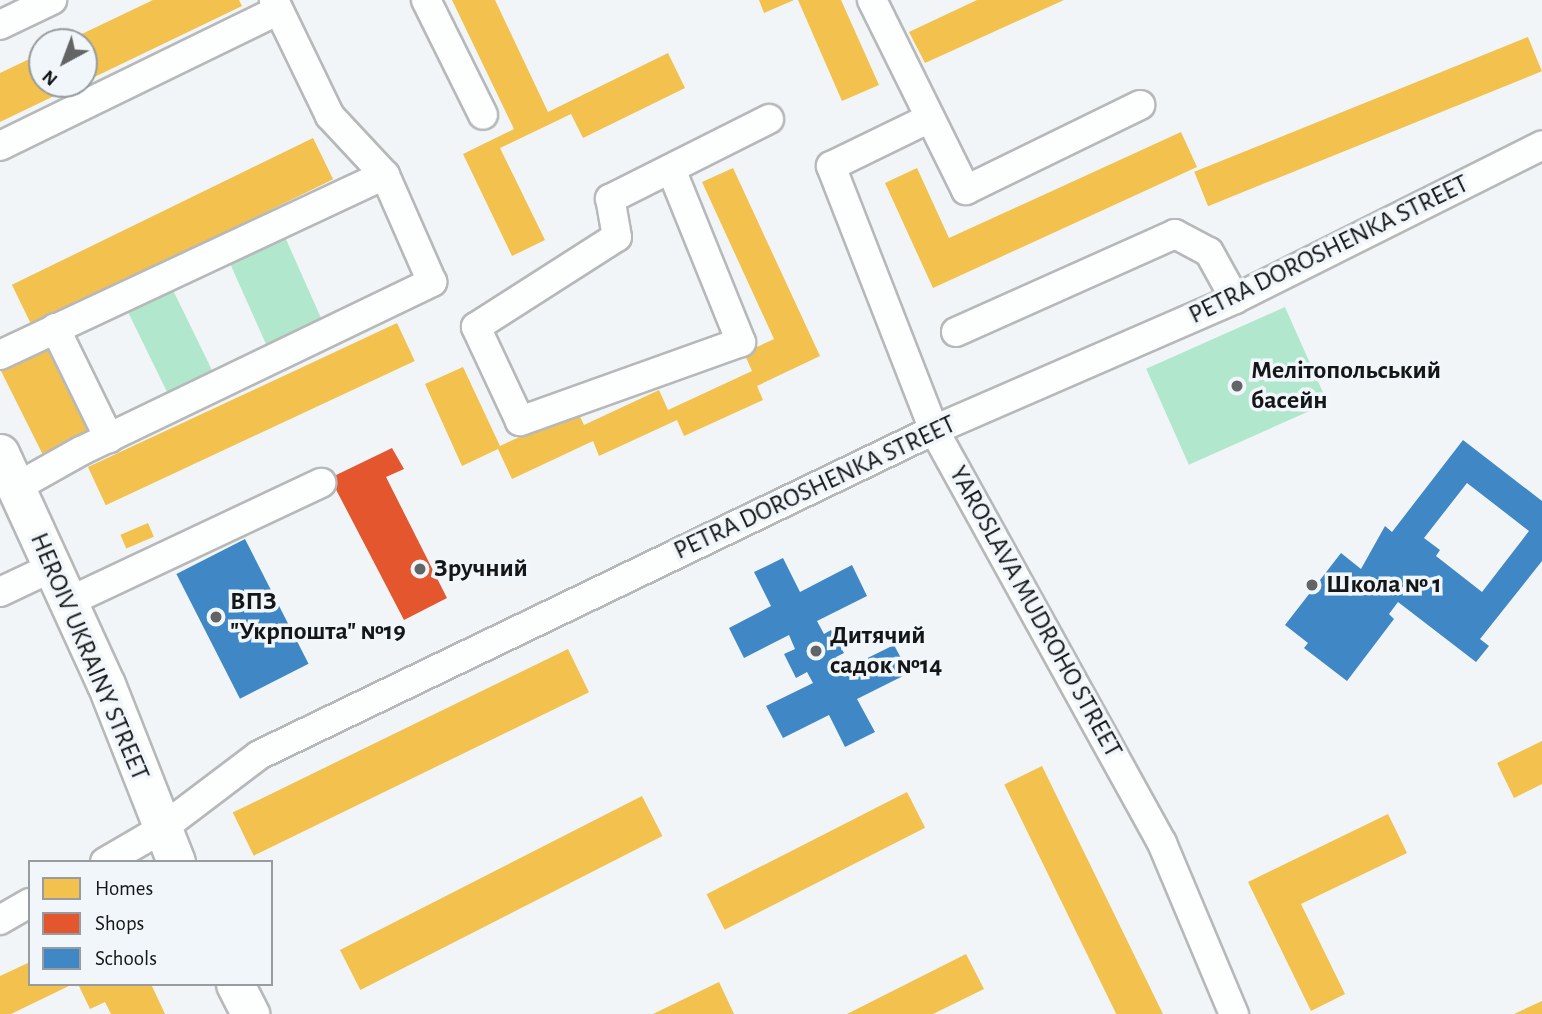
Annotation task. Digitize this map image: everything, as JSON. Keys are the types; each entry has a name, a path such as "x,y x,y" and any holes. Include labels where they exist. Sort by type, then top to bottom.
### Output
{"main road":[{"name":"HEROIV UKRAINY STREET","path":"0,453 106,684 168,846"},
{"path":"236,986 250,1014"}],"street":[{"path":"0,25 52,0"},
{"path":"426,0 483,115"},
{"path":"872,0 965,190 1140,105"},
{"path":"0,146 277,5 330,116 385,175 432,282 109,438 15,488"},
{"name":"YAROSLAVA MUDROHO STREET","path":"930,118 831,166 934,430 1172,862 1234,1014"},
{"path":"671,169 741,342 520,421 476,327 617,237 610,199 769,120"},
{"name":"PETRA DOROSHENKA STREET","path":"113,860 168,846 259,755 934,430 1235,299 1542,145"},
{"path":"0,355 385,175"},
{"path":"956,332 1175,233 1209,252 1235,299"},
{"path":"55,328 109,438"},
{"path":"68,602 321,483"},
{"path":"0,592 52,567"},
{"path":"0,920 28,904"}],"green space":[{"path":"281,228 326,328 270,353 225,253"},
{"path":"170,284 215,377 170,398 125,306"},
{"name":"Мелітопольський басейн","path":"1285,307 1328,403 1189,465 1146,369"}],"building: Homes":[{"path":"153,0 239,0 242,6 98,75 98,28 94,28"},
{"path":"452,0 495,0 548,112 668,53 685,88 583,138 571,114 500,148 545,240 512,256 463,154 514,129"},
{"path":"759,0 794,0 764,13"},
{"path":"798,0 841,0 879,85 842,101"},
{"path":"977,0 1064,0 925,63 909,32"},
{"path":"1528,37 1542,71 1208,206 1194,172"},
{"path":"28,60 28,98 50,98 0,122 0,73"},
{"path":"1181,132 1197,167 933,288 885,183 917,168 949,238"},
{"path":"313,138 333,179 32,326 12,285"},
{"path":"733,168 820,356 757,386 763,400 684,436 677,420 599,456 593,441 512,479 498,449 462,466 425,384 463,367 500,446 577,410 584,425 659,390 668,410 752,371 744,353 774,339 702,182"},
{"path":"397,323 415,361 106,505 88,467"},
{"path":"54,341 96,417 83,442 46,461 0,369"},
{"path":"148,523 154,537 126,549 120,535"},
{"path":"568,649 589,692 254,856 233,813"},
{"path":"1542,741 1542,784 1514,798 1497,763"},
{"path":"1042,766 1163,1014 1116,1014 1004,784"},
{"path":"907,792 925,828 725,930 707,894"},
{"path":"642,796 662,836 360,990 340,950"},
{"path":"1388,814 1407,853 1301,904 1345,994 1311,1011 1248,882"},
{"path":"966,954 984,989 933,1014 847,1014"},
{"path":"28,963 28,986 69,986 11,1014 0,1014 0,976"},
{"path":"719,982 734,1014 653,1014"},
{"path":"79,986 152,986 165,1014 111,1014 105,1002 90,1009"},
{"path":"1542,1001 1542,1014 1514,1014"}],"building: Shops":[{"path":"392,448 404,469 386,477 447,598 404,620 330,478"}],"building: Schools":[{"path":"1463,440 1542,501 1542,561 1480,639 1489,646 1476,662 1398,602 1389,614 1394,619 1347,681 1304,648 1308,643 1285,625 1341,553 1361,569 1385,526 1392,532","holes":["1467,483 1529,531 1482,592 1436,556 1440,550 1424,538"]},
{"path":"245,539 309,664 240,699 176,574"},
{"name":"Дитячий садок №14","path":"783,558 800,592 852,565 867,596 817,621 824,634 831,630 844,653 836,657 843,670 894,645 909,673 857,699 875,732 845,747 829,715 783,738 766,706 813,683 807,672 796,678 784,654 795,649 789,635 744,658 729,628 771,606 754,572"}],"place":[{"name":"Мелітопольський басейн","path":"1237,386"},
{"name":"Зручний","path":"420,569"},
{"name":"Школа № 1","path":"1312,585"},
{"name":"ВПЗ \"Укрпошта\" №19","path":"216,617"},
{"name":"Дитячий садок №14","path":"816,651"}]}
